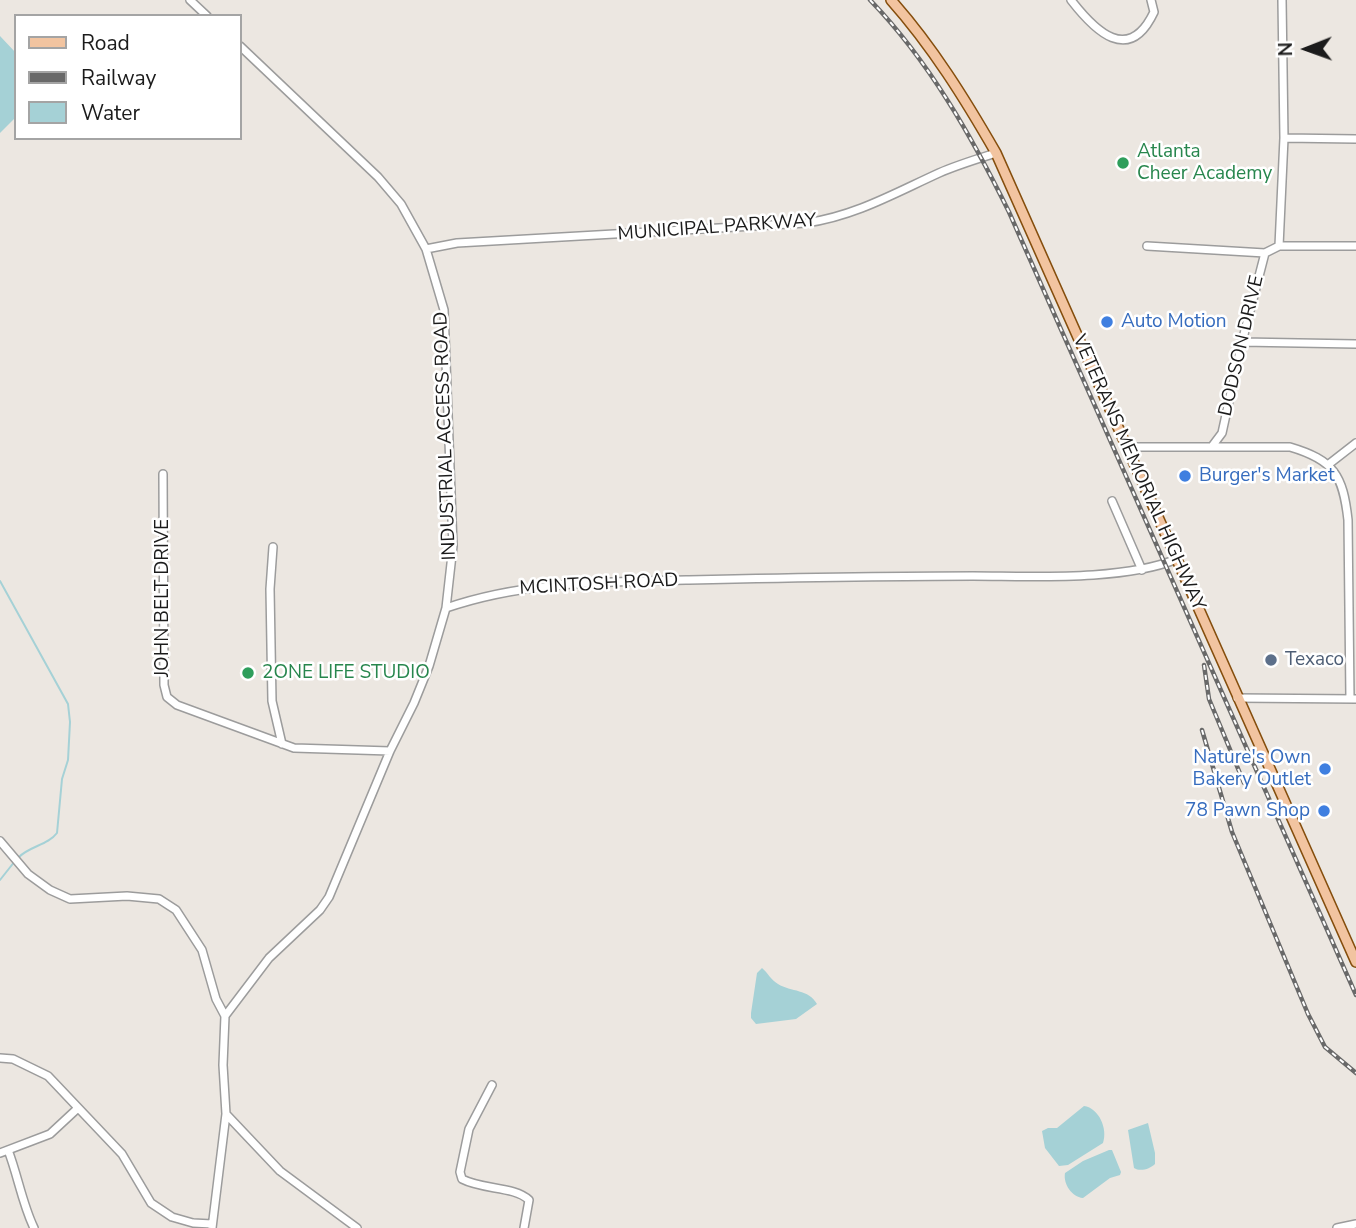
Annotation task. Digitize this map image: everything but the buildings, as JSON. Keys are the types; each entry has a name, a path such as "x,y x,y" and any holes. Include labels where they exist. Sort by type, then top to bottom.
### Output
{"main road":[{"name":"VETERANS MEMORIAL HIGHWAY","path":"891,0 909,20 960,91 996,153 1356,962"}],"street":[{"path":"190,0 205,14"},
{"path":"1071,0 1088,22 1104,36 1121,38 1133,38 1143,30 1154,12 1151,0"},
{"path":"1282,0 1284,138 1279,246 1356,246"},
{"name":"INDUSTRIAL ACCESS ROAD","path":"242,48 378,177 401,204 426,249 443,310 453,545 446,608"},
{"path":"1284,138 1356,139"},
{"name":"MUNICIPAL PARKWAY","path":"426,249 457,243 807,223 836,219 943,172 996,153"},
{"path":"1147,246 1265,253"},
{"name":"DODSON DRIVE","path":"1213,445 1222,433 1265,253 1279,246"},
{"path":"1242,342 1356,344"},
{"path":"1329,464 1356,443"},
{"path":"1128,447 1290,447 1307,452 1329,464 1346,496 1352,520 1353,699 1237,698"},
{"name":"JOHN BELT DRIVE","path":"163,474 164,685 167,697 177,705 282,744 314,750 390,751"},
{"path":"1112,501 1142,570"},
{"path":"272,547 272,701 282,744"},
{"name":"MCINTOSH ROAD","path":"446,608 474,598 520,588 572,583 841,576 1038,576 1142,570 1177,559"},
{"path":"225,1016 269,958 320,910 328,897 390,751 414,703 446,608"},
{"path":"0,841 28,874 50,890 70,899 127,896 159,899 176,910 202,950 216,999 225,1016 223,1065 226,1114 212,1226 172,1217 151,1203 122,1154 48,1076 13,1059 0,1058"},
{"path":"492,1085 469,1129 460,1172 462,1179 475,1186 522,1193 529,1199 524,1228"},
{"path":"0,1153 50,1134 78,1108"},
{"path":"226,1114 280,1171 357,1228"},
{"path":"8,1150 18,1176 24,1209 34,1228"},
{"path":"1341,1227 1356,1224"}],"water":[{"path":"0,36 14,51 14,119 0,133"},
{"path":"762,968 773,981 783,987 805,993 817,1004 796,1019 756,1024 751,1013 757,973"},
{"path":"1084,1106 1094,1111 1101,1120 1103,1143 1068,1165 1059,1166 1045,1148 1042,1131 1057,1128"},
{"path":"1148,1123 1155,1164 1145,1169 1136,1169 1128,1130"},
{"path":"1112,1150 1120,1175 1110,1178 1083,1198 1072,1193 1065,1181 1065,1173 1083,1161"}],"waterway":[{"path":"0,581 68,704 70,722 68,760 62,779 57,833 19,857"},
{"path":"0,880 15,861"}],"railway":[{"path":"870,0 911,48 948,101 1009,212 1356,995"},
{"path":"1204,665 1209,699 1244,783"},
{"path":"1202,730 1232,832 1308,1014 1325,1047 1356,1073"}],"place":[{"name":"Atlanta Cheer Academy","path":"1123,163"},
{"name":"Auto Motion","path":"1107,322"},
{"name":"Burger's Market","path":"1185,476"},
{"name":"Texaco","path":"1271,660"},
{"name":"2ONE LIFE STUDIO","path":"248,673"},
{"name":"Nature's Own Bakery Outlet","path":"1325,769"},
{"name":"78 Pawn Shop","path":"1324,811"}]}
